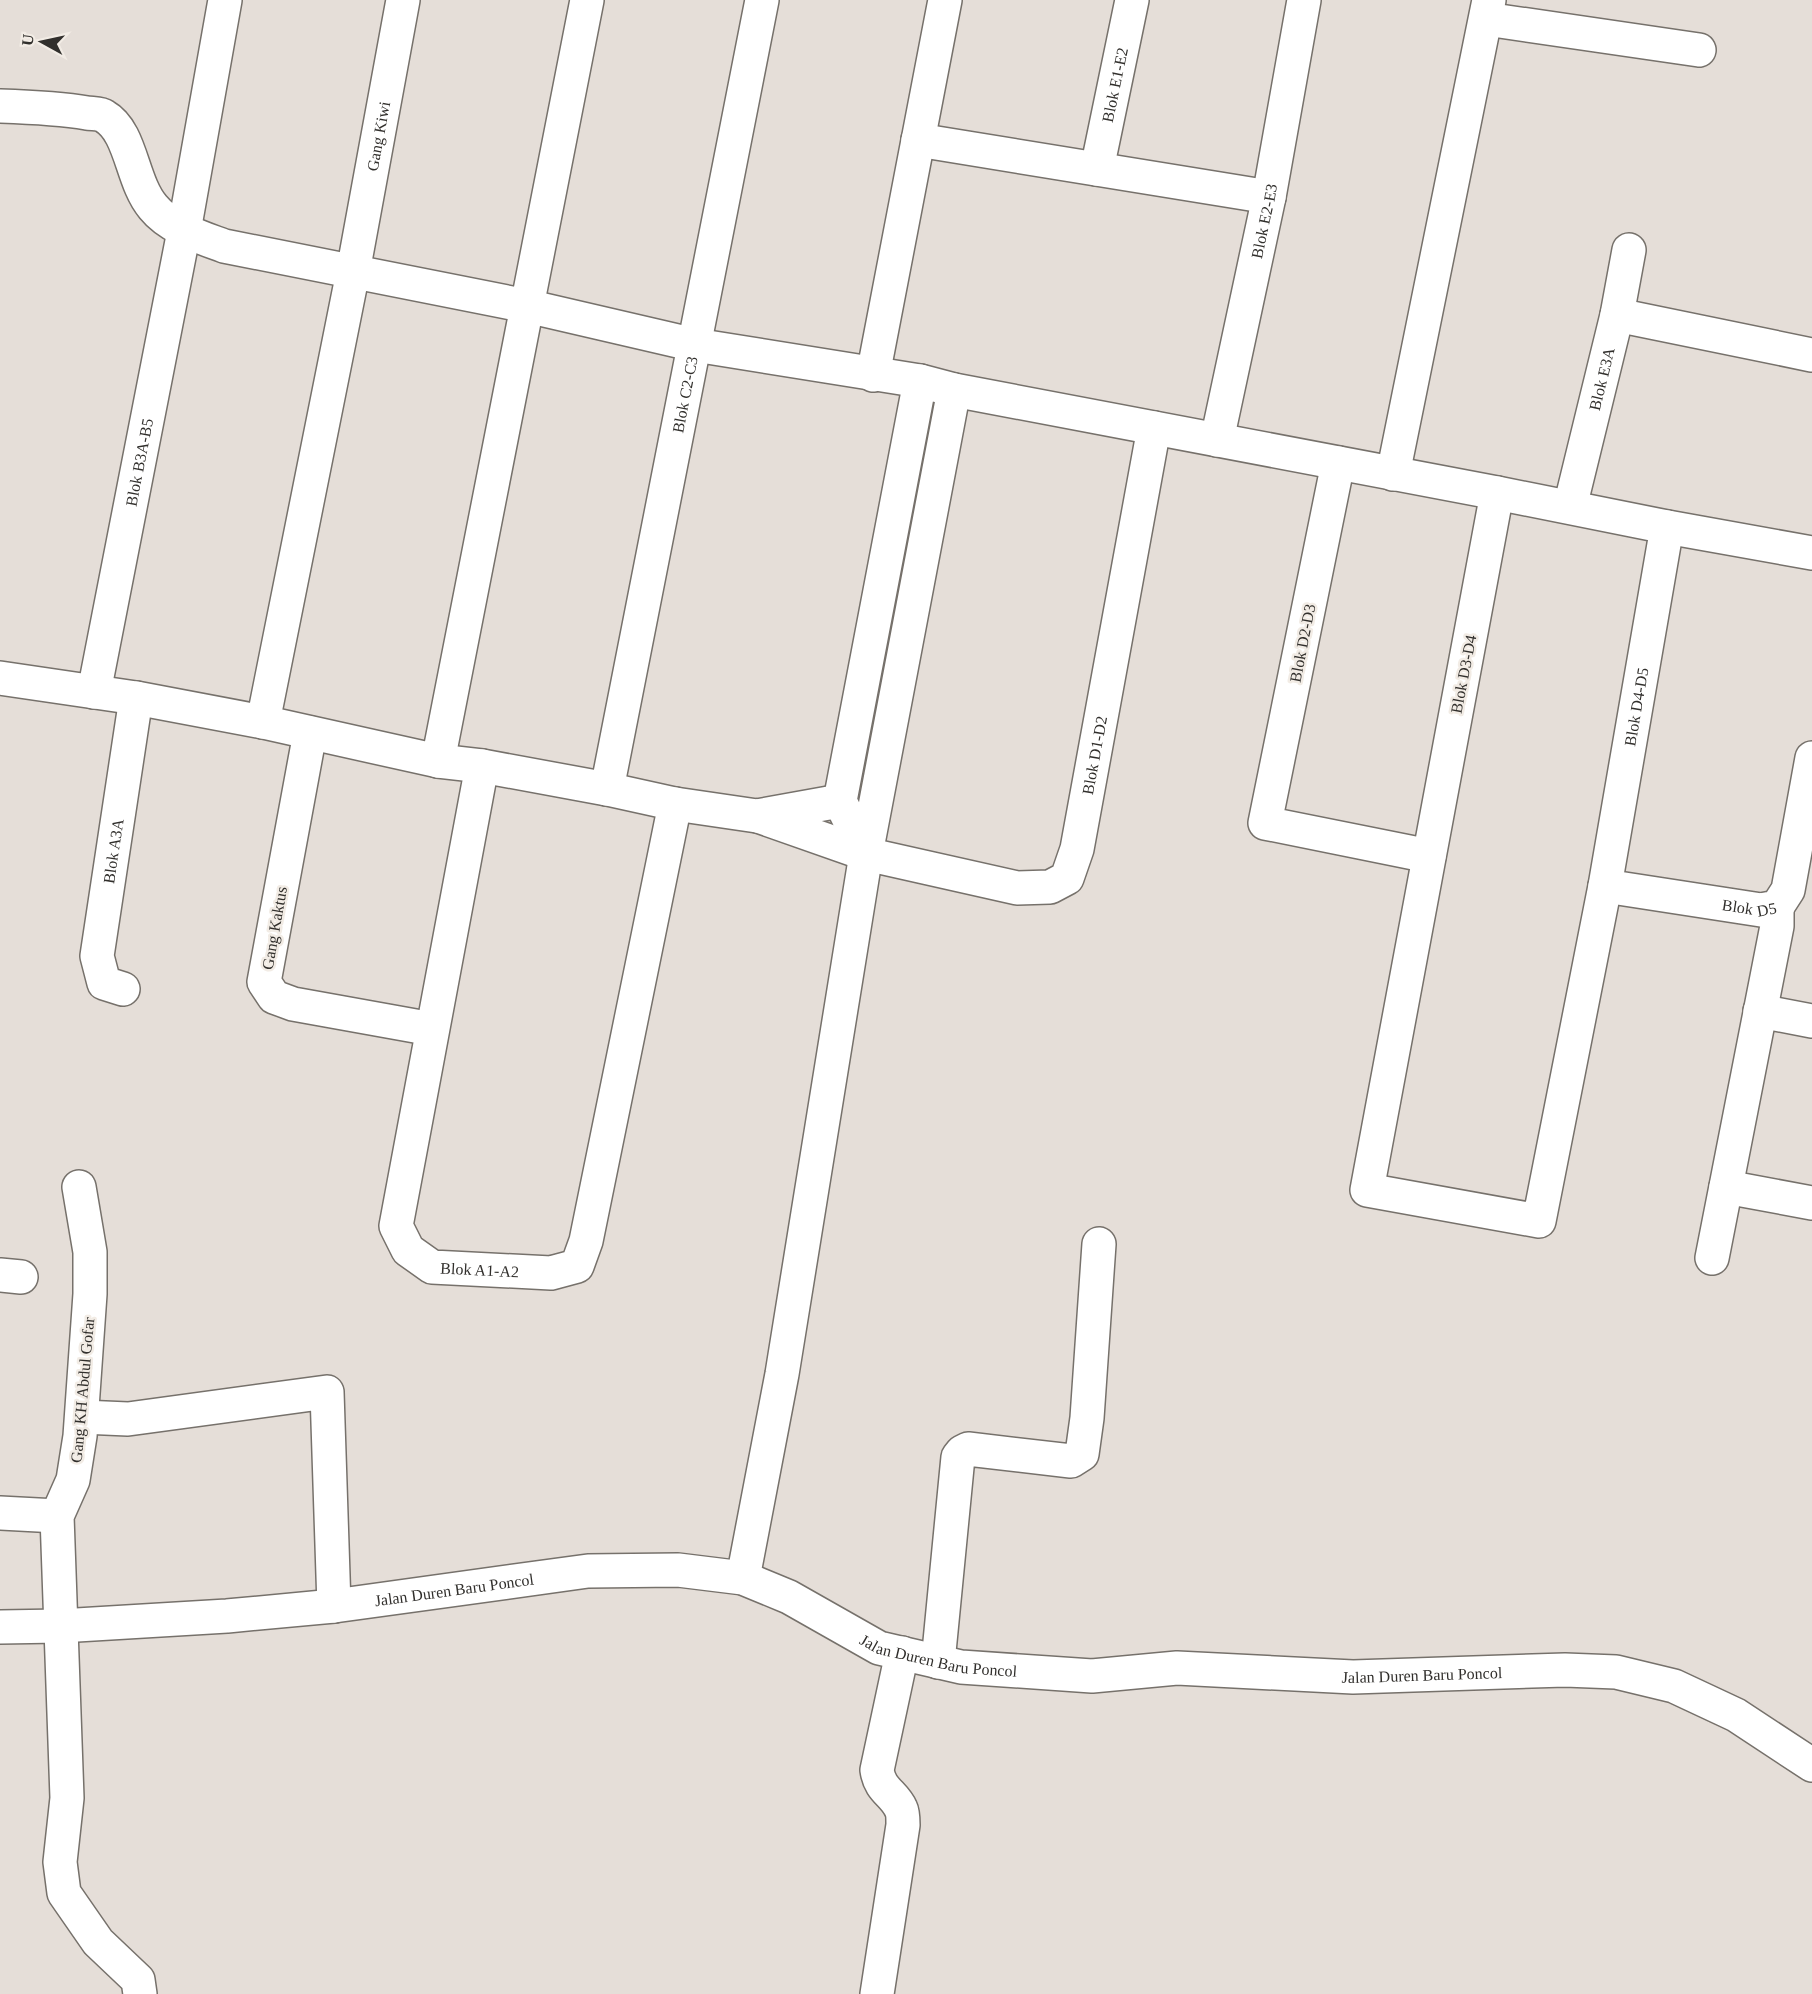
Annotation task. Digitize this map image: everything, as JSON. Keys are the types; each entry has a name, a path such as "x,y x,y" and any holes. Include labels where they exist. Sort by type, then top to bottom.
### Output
{"street":[{"name":"Blok B3A-B5","path":"94,692 184,231 225,0"},
{"name":"Gang Kiwi","path":"263,722 353,272 403,0"},
{"path":"438,761 586,0"},
{"name":"Blok C2-C3","path":"607,789 762,0"},
{"path":"873,375 945,0"},
{"name":"Blok E1-E2","path":"1097,169 1132,0"},
{"name":"Blok E2-E3","path":"1217,440 1269,197 1304,0"},
{"path":"1393,474 1487,10 1699,50"},
{"path":"0,106 70,110 104,116 124,137 138,180 153,208 184,231 224,246 527,306 695,345 920,381 954,390 1812,553"},
{"path":"918,140 1269,197"},
{"name":"Blok E3A","path":"1570,507 1617,315 1629,250"},
{"path":"1617,315 1812,355"},
{"path":"866,855 840,801 920,381"},
{"path":"743,1578 782,1374 866,855 954,390"},
{"name":"Blok D1-D2","path":"866,855 1017,888 1050,887 1067,878 1077,849 1154,428"},
{"name":"Blok D2-D3","path":"1338,464 1266,823 1429,856"},
{"name":"Blok D3-D4","path":"1497,493 1367,1190 1539,1221 1605,886"},
{"name":"Blok D4-D5","path":"1605,886 1667,527"},
{"path":"0,678 136,698 263,722 438,761 482,766 675,804 757,816 866,855"},
{"name":"Blok A3A","path":"123,989 104,983 98,956 136,698"},
{"name":"Gang Kaktus","path":"310,733 264,982 274,997 292,1004 432,1029"},
{"name":"Blok D5","path":"1605,886 1761,910 1777,907 1788,890 1812,758"},
{"name":"Blok A1-A2","path":"482,766 396,1226 408,1250 432,1268 551,1273 577,1266 586,1241 675,804"},
{"path":"757,816 840,801"},
{"path":"1712,1258 1777,926 1777,907"},
{"path":"1760,1011 1812,1021"},
{"path":"1726,1186 1812,1203"},
{"name":"Gang KH Abdul Gofar","path":"79,1187 90,1252 90,1273 82,1417 73,1480 57,1516 67,1798 60,1862 64,1893 98,1942 138,1980 140,1994"},
{"path":"938,1662 958,1457 968,1449 1071,1461 1082,1455 1087,1418 1099,1244"},
{"path":"82,1417 128,1419 327,1392 334,1606"},
{"path":"0,1514 57,1516"},
{"name":"Jalan Duren Baru Poncol","path":"0,1627 60,1626 227,1616 334,1606 588,1571 678,1570 743,1578 789,1597 879,1648 961,1667 1092,1676 1177,1668 1353,1677 1565,1670 1616,1672 1674,1686 1736,1714 1812,1765"},
{"path":"877,1994 903,1825 902,1810 883,1788 877,1770 902,1653"}]}
